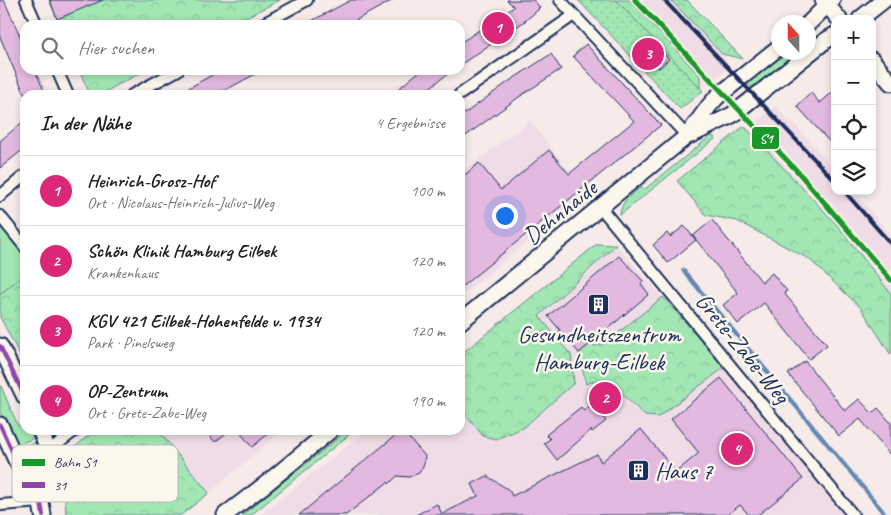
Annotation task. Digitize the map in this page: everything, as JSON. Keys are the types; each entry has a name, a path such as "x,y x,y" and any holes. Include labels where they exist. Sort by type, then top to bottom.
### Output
{"main road":[{"path":"865,15 884,0"},
{"path":"816,15 828,2 836,15"},
{"name":"Dehnhaide","path":"465,318 687,136 732,115 831,37"},
{"name":"Dehnhaide","path":"687,136 708,106 717,97 771,54"},
{"path":"876,65 891,83"},
{"path":"0,346 20,387"},
{"path":"0,424 12,451"},
{"path":"225,515 325,435"}],"street":[{"path":"26,0 35,20"},
{"path":"270,20 307,0"},
{"path":"560,0 687,136"},
{"path":"465,91 574,15"},
{"path":"58,75 66,90"},
{"path":"141,90 169,75"},
{"path":"0,196 20,179"},
{"name":"Grete-Zabe-Weg","path":"601,208 853,515"},
{"path":"0,216 20,241"},
{"path":"56,445 69,435"},
{"path":"0,505 41,503"}],"shaded area":[{"path":"629,0 671,0 722,54 730,67 700,89 700,76"},
{"path":"776,106 790,122 792,121 831,165 831,195 856,195 891,235 891,294 838,226 747,130"},
{"path":"530,121 586,193 465,293 465,169"},
{"path":"597,244 616,245 725,367 846,515 261,515 361,435 465,435 465,351"},
{"path":"162,435 277,435 209,493 178,455 178,445 170,445"}],"green space":[{"path":"49,0 280,0 241,20 58,20"},
{"path":"578,0 616,0 703,91 680,109"},
{"path":"616,0 629,0 700,76 700,89"},
{"path":"671,0 687,0 743,59 722,54"},
{"path":"774,60 790,60 753,89 747,82"},
{"path":"81,75 137,75 108,90 88,90"},
{"path":"744,126 838,226 891,294 891,355 861,308 809,259 737,221 706,215 677,181"},
{"path":"711,136 716,138 620,215 624,202 630,196 641,187 645,189"},
{"path":"0,224 20,250 20,278 0,294"},
{"path":"597,244 616,245 539,316 571,355 574,383 523,428 496,439 483,436 465,413 465,351"},
{"path":"20,278 20,355 0,317 0,294"},
{"path":"663,297 725,367 658,417 645,416 611,383 593,381 586,384 579,353 590,344 596,346 604,344"},
{"path":"0,384 18,426 20,425 20,435 36,435 37,437 14,445 0,411"},
{"path":"89,435 162,435 170,445 77,445"},
{"path":"342,435 349,435 251,515 242,515"},
{"path":"38,441 39,445 29,445"},
{"path":"178,455 209,493 181,515 66,515 65,502 178,502"}],"building":[{"path":"0,0 4,0 20,36 20,75 37,75 44,90 23,90 0,37"},
{"path":"50,0 103,0 57,19"},
{"path":"351,0 393,0 356,20 313,20"},
{"path":"507,0 533,0 540,7 525,21 465,62 465,40 514,7"},
{"path":"586,44 661,125 465,284 465,175 479,163 501,190 549,150 569,174 634,121 573,56"},
{"path":"658,47 669,59 659,68 651,59 654,57 651,54"},
{"path":"551,54 561,69 465,136 465,113"},
{"path":"212,75 254,75 225,90 185,90"},
{"path":"415,75 446,75 427,90 397,90"},
{"path":"811,93 820,103 831,93 831,144 797,106"},
{"path":"20,124 20,152 0,168 0,141"},
{"path":"712,220 762,282 772,273 787,291 784,293 827,345 809,359 764,303 738,324 723,305 738,293 693,236"},
{"path":"684,226 696,240 668,263 653,245 667,233 670,237"},
{"name":"Gesundheitszentrum Hamburg-Eilbek","path":"619,256 643,281 641,284 649,294 579,353 569,341 567,343 558,332 560,330 548,316"},
{"path":"805,361 845,411 859,399 872,413 878,408 891,423 891,456 860,419 839,436 788,374"},
{"path":"721,378 803,479 758,515 749,515 740,505 727,515 416,515 437,504 442,514 478,496 472,484 487,476 509,490 512,496 597,454 601,462 641,429 676,472 699,453 671,419"},
{"path":"592,404 606,421 592,432 591,430 557,460 544,443 550,439 546,435 581,407 584,411"},
{"path":"209,435 224,435 215,442"},
{"path":"242,435 267,435 252,447"},
{"path":"396,435 406,435 425,456 424,464 419,473 409,477 397,476 346,515 299,515"}],"waterway":[{"path":"683,270 886,515"}],"railway":[{"path":"664,0 831,177"},
{"path":"848,195 891,244"}],"rail line":[{"name":"S1","path":"635,0 798,172 891,280"}],"transit line":[{"name":"31","path":"0,346 20,387"},
{"name":"31","path":"0,425 12,451"},
{"name":"31","path":"41,502 43,515"}],"place":[{"name":"Heinrich-Grosz-Hof","path":"498,28"},
{"name":"KGV 421 Eilbek-Hohenfelde v. 1934","path":"648,54"},
{"name":"Gesundheitszentrum Hamburg-Eilbek","path":"599,305"},
{"name":"Schön Klinik Hamburg Eilbek","path":"605,398"},
{"name":"OP-Zentrum","path":"737,449"},
{"name":"Haus 7","path":"639,471"}]}
